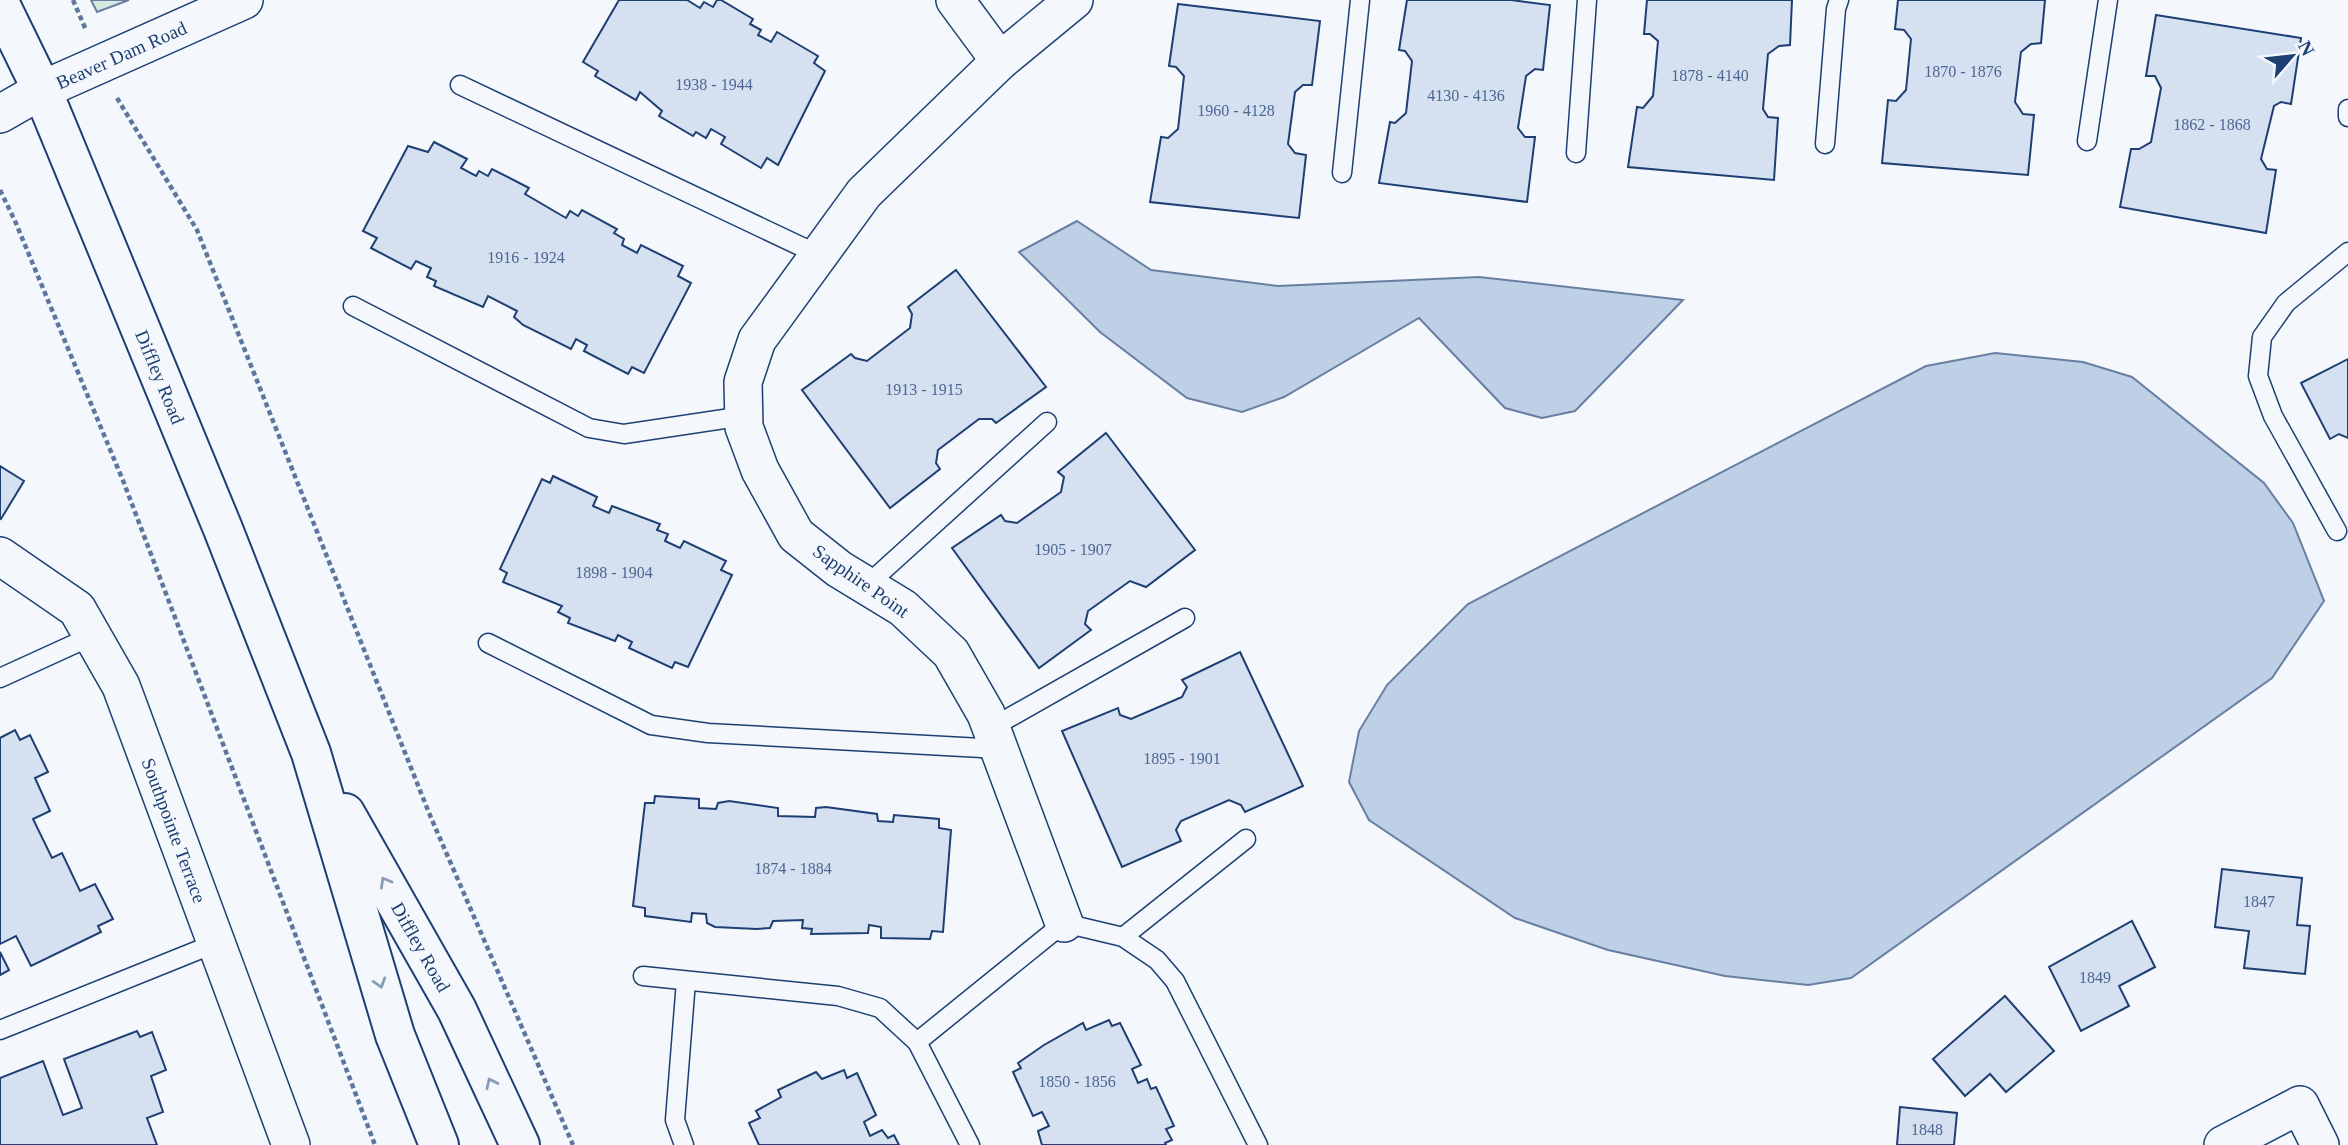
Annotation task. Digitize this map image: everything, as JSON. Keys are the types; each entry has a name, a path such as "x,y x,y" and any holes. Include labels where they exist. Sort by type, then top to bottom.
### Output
{"main road":[{"name":"Diffley Road","path":"0,4 42,90 223,529 311,753 395,1035 439,1145"},
{"name":"Diffley Road","path":"311,753 457,1010 520,1145"}],"street":[{"path":"955,0 1000,61"},
{"name":"Sapphire Point","path":"1064,923 986,714 951,653 903,608 839,569 796,535 760,470 744,427 743,382 757,340 863,193 1000,61 1074,0"},
{"name":"Beaver Dam Road","path":"0,114 42,90 221,5"},
{"name":"Southpointe Terrace","path":"0,556 77,609 121,686 290,1145"},
{"path":"2223,1145 2300,1105 2320,1145"}],"lane":[{"path":"1342,173 1360,0"},
{"path":"1576,153 1587,0"},
{"path":"1825,144 1836,9 1839,0"},
{"path":"2087,141 2108,0"},
{"path":"460,85 819,255"},
{"path":"2348,109 2348,117"},
{"path":"2337,531 2273,416 2258,376 2262,337 2286,303 2348,252"},
{"path":"353,306 589,428 624,434 744,416"},
{"path":"867,585 1046,422"},
{"path":"488,643 651,726 708,733 996,739 1185,618"},
{"path":"0,678 92,636"},
{"path":"1123,937 1246,839"},
{"path":"917,1042 1064,923 1123,937 1157,960 1175,981 1258,1145"},
{"path":"0,1030 216,943"},
{"path":"643,976 838,996 880,1008 917,1042 970,1145"},
{"path":"684,1145 675,1120 686,981"}],"path":[{"path":"73,0 79,15"},
{"path":"121,109 197,230 429,813 573,1145"},
{"path":"0,190 124,483 375,1145"}],"shaded area":[{"path":"91,0 129,0 97,12"}],"water":[{"path":"1077,221 1151,270 1278,286 1479,277 1683,300 1575,411 1542,418 1505,408 1419,318 1284,397 1242,412 1187,398 1100,332 1019,252"},
{"path":"1995,353 2083,362 2132,377 2264,483 2293,523 2324,601 2272,678 1851,978 1808,985 1725,976 1608,950 1515,918 1369,820 1349,782 1359,731 1387,685 1468,604 1926,366"}],"building":[{"path":"619,0 687,0 700,8 704,2 713,7 717,0 721,0 753,19 750,24 761,30 758,35 771,42 777,32 818,56 814,63 825,71 778,165 767,158 761,168 721,144 725,137 711,129 706,138 696,132 693,136 659,116 662,111 640,92 636,100 595,76 598,71 583,62"},
{"path":"1407,0 1511,0 1550,5 1543,70 1535,69 1526,76 1518,128 1525,137 1535,137 1527,202 1379,183 1390,122 1395,123 1406,113 1412,61 1405,51 1399,50"},
{"path":"1647,0 1792,0 1790,45 1779,46 1768,54 1763,109 1768,117 1778,118 1774,180 1628,167 1637,107 1643,108 1653,96 1658,41 1650,34 1644,34"},
{"path":"1898,0 2045,0 2041,43 2031,44 2021,52 2015,102 2023,114 2034,115 2028,175 1882,163 1888,100 1896,101 1906,90 1911,39 1904,30 1895,29"},
{"path":"1178,4 1320,21 1312,85 1303,85 1295,92 1288,144 1295,153 1306,155 1299,218 1150,202 1161,137 1168,138 1178,129 1184,76 1176,67 1169,66"},
{"path":"2156,15 2301,38 2291,104 2281,102 2274,106 2261,159 2267,169 2276,170 2266,233 2120,207 2131,149 2139,149 2151,142 2161,88 2155,76 2146,76"},
{"path":"434,142 467,159 461,168 476,176 479,171 488,176 492,169 529,188 525,194 566,218 570,211 578,216 582,210 617,229 614,233 624,239 622,245 637,253 641,245 683,266 678,276 691,283 644,373 632,367 628,374 584,351 587,345 576,339 571,349 523,325 514,317 517,311 488,296 483,307 434,286 436,281 427,277 431,268 416,261 411,269 371,248 377,238 363,231 408,146 428,152"},
{"path":"956,270 1046,387 996,423 992,419 979,419 938,450 936,463 940,469 890,508 802,390 851,354 867,361 910,328 912,314 908,307"},
{"path":"2348,359 2348,438 2339,434 2330,439 2301,383"},
{"path":"1106,433 1195,550 1146,587 1130,581 1088,611 1085,624 1091,630 1039,668 952,548 1001,515 1005,521 1017,523 1061,492 1064,477 1058,472"},
{"path":"0,466 24,481 1,519 0,518"},
{"path":"553,476 597,497 593,506 609,513 612,506 660,524 657,530 668,534 665,541 680,548 684,541 726,561 721,570 732,575 688,667 675,662 672,668 629,648 632,642 618,635 615,641 568,623 570,618 558,612 562,606 503,582 507,573 500,569 542,479 550,483"},
{"path":"1240,652 1303,786 1245,812 1241,805 1229,800 1181,821 1176,830 1181,841 1122,867 1062,731 1118,708 1120,715 1131,719 1182,697 1187,687 1182,680"},
{"path":"15,730 20,740 30,735 48,772 35,778 50,811 33,819 52,858 62,853 80,891 95,884 113,919 98,926 101,932 31,966 16,936 0,944 0,738"},
{"path":"655,796 699,799 699,808 716,809 718,803 729,801 778,808 778,816 815,817 816,808 826,807 877,814 878,821 893,822 894,815 939,819 939,828 951,830 943,932 932,931 930,939 881,938 881,927 869,925 868,933 811,934 812,929 802,928 803,920 773,921 770,928 757,929 715,927 707,923 706,914 692,913 691,922 645,916 645,908 633,906 645,803 654,803"},
{"path":"2222,869 2302,878 2297,925 2310,926 2305,974 2244,968 2249,931 2215,927"},
{"path":"2132,921 2155,967 2119,986 2129,1006 2081,1031 2049,967"},
{"path":"0,952 9,970 0,975"},
{"path":"2005,996 2054,1051 2006,1092 1990,1074 1965,1096 1933,1059"},
{"path":"1109,1020 1112,1026 1120,1023 1141,1065 1132,1069 1138,1083 1147,1079 1151,1089 1156,1087 1174,1126 1166,1129 1172,1140 1165,1143 1166,1145 1042,1145 1038,1131 1049,1126 1042,1112 1033,1116 1013,1072 1021,1068 1018,1063 1083,1023 1086,1030"},
{"path":"137,1031 140,1037 152,1032 166,1070 151,1076 163,1112 147,1118 157,1145 0,1145 0,1078 43,1061 63,1115 82,1108 64,1059"},
{"path":"844,1070 847,1078 857,1073 876,1115 864,1122 870,1136 882,1130 888,1138 894,1135 899,1145 759,1145 749,1123 760,1118 756,1111 781,1097 778,1090 816,1072 822,1079"},
{"path":"1900,1107 1957,1113 1954,1145 1897,1145"}]}
